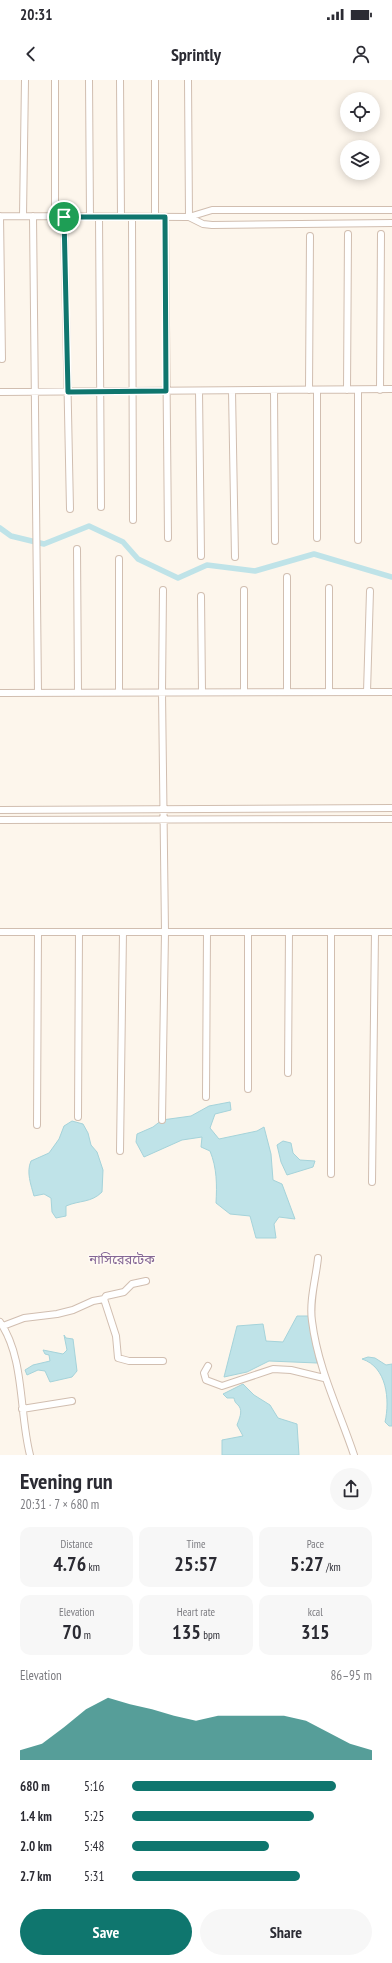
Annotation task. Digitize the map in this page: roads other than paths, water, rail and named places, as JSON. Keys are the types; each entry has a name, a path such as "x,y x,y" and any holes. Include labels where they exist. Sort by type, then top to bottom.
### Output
{"street":[{"path":"23,216 24,80"},
{"path":"55,216 56,80"},
{"path":"89,80 90,217"},
{"path":"120,80 120,217"},
{"path":"155,80 155,217"},
{"path":"188,80 189,217"},
{"path":"2,359 0,216 189,217 212,210 392,210"},
{"path":"33,216 38,693"},
{"path":"64,217 70,509"},
{"path":"99,217 101,507"},
{"path":"132,217 134,391 133,520"},
{"path":"165,217 168,538"},
{"path":"189,217 203,224 212,225 392,223"},
{"path":"347,390 348,234"},
{"path":"380,390 381,234"},
{"path":"309,390 310,236"},
{"path":"274,390 275,541"},
{"path":"317,390 317,538"},
{"path":"358,390 358,540"},
{"path":"0,392 392,390"},
{"path":"199,391 201,556"},
{"path":"232,391 235,557"},
{"path":"77,549 78,692"},
{"path":"119,559 119,692"},
{"path":"286,577 287,692"},
{"path":"328,692 329,588"},
{"path":"162,1120 164,932 162,692 163,590"},
{"path":"244,590 244,692"},
{"path":"366,692 370,591"},
{"path":"201,596 202,692"},
{"path":"0,693 392,692"},
{"path":"0,810 392,808"},
{"path":"0,820 392,819"},
{"path":"0,932 392,932"},
{"path":"37,1125 38,932"},
{"path":"78,1117 79,932"},
{"path":"120,1151 123,932"},
{"path":"206,1097 207,932"},
{"path":"248,932 248,1089"},
{"path":"288,1073 289,932"},
{"path":"331,932 331,1174"},
{"path":"372,1182 375,932"},
{"path":"318,1258 313,1295 312,1320 324,1378 354,1455"},
{"path":"30,1455 24,1429 18,1371 2,1324 24,1318 57,1314 73,1310 106,1296 124,1292 132,1284 146,1281"},
{"path":"104,1298 106,1309 116,1336 118,1358 129,1361 163,1361"},
{"path":"208,1366 204,1373 206,1380 222,1386 273,1369 291,1370 324,1378"},
{"path":"22,1409 72,1401"}],"water":[{"path":"230,1102 231,1110 215,1114 210,1128 219,1139 257,1131 264,1127 271,1154 273,1180 282,1184 295,1219 279,1217 274,1224 276,1238 256,1238 250,1216 230,1214 216,1203 214,1164 210,1151 201,1147 202,1137 182,1140 144,1157 136,1142 137,1134 153,1127 162,1120 191,1116 209,1106"},
{"path":"72,1121 83,1124 88,1133 91,1145 97,1152 103,1170 102,1192 98,1196 89,1200 66,1206 66,1216 56,1218 52,1212 51,1198 44,1194 34,1196 29,1170 31,1161 49,1153 59,1139 64,1126"},
{"path":"283,1141 291,1143 293,1153 300,1160 315,1161 313,1167 287,1175 281,1162 277,1145"},
{"path":"297,1316 309,1316 317,1363 269,1361 247,1372 224,1377 237,1326 263,1324 266,1341 283,1342"},
{"path":"64,1335 66,1338 73,1339 77,1371 72,1377 50,1382 45,1371 38,1370 27,1375 25,1370 33,1365 50,1361 49,1355 45,1354 43,1350 63,1354 67,1350"},
{"path":"368,1357 375,1358 386,1365 392,1364 392,1426 389,1426 385,1422 387,1395 385,1385 377,1369 362,1359"},
{"path":"243,1384 254,1395 270,1405 278,1418 297,1424 299,1455 222,1455 222,1440 243,1436 237,1425 241,1411 240,1408 235,1402 234,1398 227,1398 223,1394"}],"waterway":[{"path":"0,528 11,536 44,544 89,526 123,542 138,559 178,578 207,565 255,571 314,554 392,577"}],"district":[{"name":"নাসিরেরটেক","path":"122,1259"}]}
